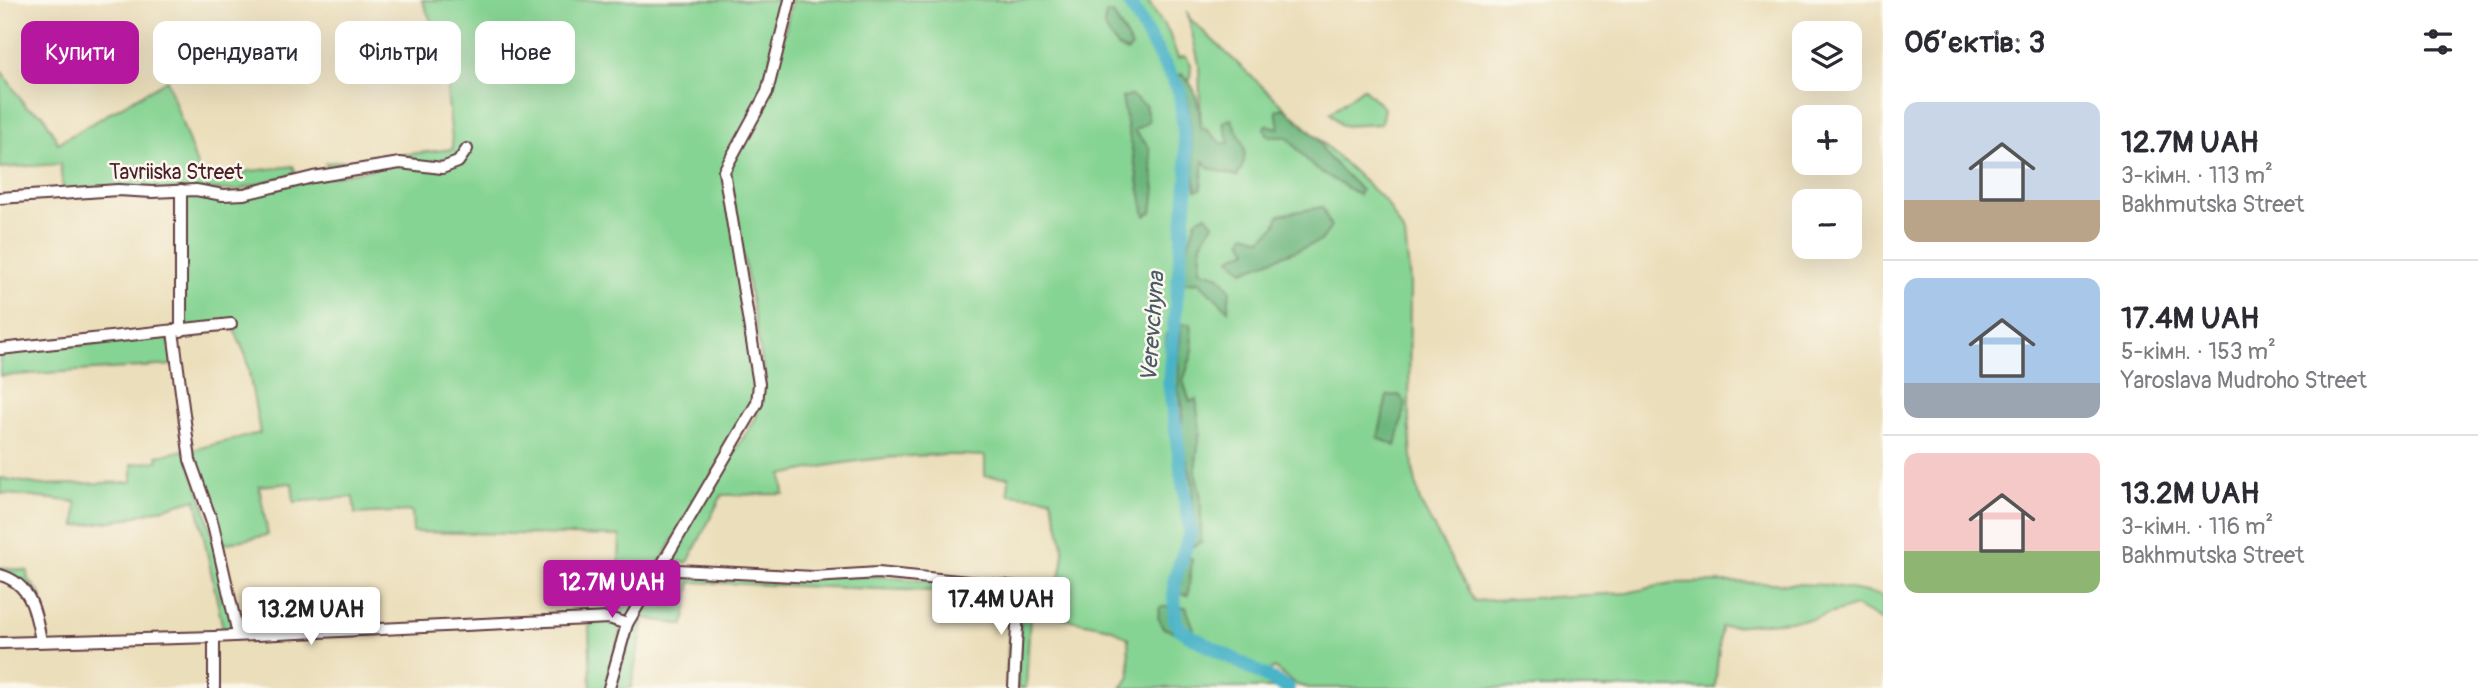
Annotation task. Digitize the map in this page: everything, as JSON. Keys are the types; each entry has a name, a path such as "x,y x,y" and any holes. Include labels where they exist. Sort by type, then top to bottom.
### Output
{"street":[{"path":"609,688 627,624 757,403 760,384 724,171 767,92 790,0"},
{"name":"Tavriiska Street","path":"0,198 118,190 244,194 313,177 400,163 442,168 458,162 467,149"},
{"path":"181,190 177,331 190,460 213,524 237,634"},
{"path":"0,349 231,324"},
{"path":"657,569 814,577 878,573 1019,587 1059,586"},
{"path":"0,575 14,580 30,598 41,641"},
{"path":"1014,688 1019,587"},
{"path":"0,643 214,637 609,618 627,624"},
{"path":"214,637 214,688"}],"green space":[{"path":"422,0 786,0 758,105 727,157 757,382 754,404 628,616 617,610 620,536 413,532 412,511 355,514 353,497 294,502 292,483 259,486 268,535 222,544 192,450 260,433 246,356 231,322 183,328 184,192 223,196 401,164 439,169 457,161 442,166 398,161 328,168 326,163 453,149 447,92 453,84 461,84 461,21 431,21"},
{"path":"792,0 1147,0 1169,33 1178,58 1185,56 1191,64 1190,80 1181,74 1178,77 1187,94 1196,190 1204,158 1209,168 1237,176 1229,143 1221,143 1204,128 1201,130 1199,64 1187,11 1190,19 1386,202 1405,235 1410,282 1409,418 1413,469 1420,502 1474,601 1627,593 1671,583 1828,585 1883,595 1883,621 1856,606 1812,619 1721,627 1715,688 1309,688 1297,685 1274,668 1267,673 1289,688 1121,688 1130,677 1128,638 1110,628 1064,619 1062,580 1058,579 1062,570 1063,550 1051,498 1008,494 1009,477 985,476 985,456 883,458 782,475 784,494 722,495 688,562 664,562 756,418 765,378 728,170 771,90","holes":["1206,215 1213,224 1201,243 1200,270 1220,276 1228,309 1199,282 1183,283","1182,324 1193,351 1183,381 1190,403 1195,400 1200,431 1195,470 1201,499 1201,542 1194,546 1193,484 1180,435"]},
{"path":"1106,13 1113,14 1132,47 1127,52 1117,47 1104,26"},
{"path":"0,69 26,107 43,114 58,143 160,84 168,84 201,177 293,166 296,173 238,190 63,190 60,164 0,168"},
{"path":"1181,74 1195,92 1201,129 1204,128 1221,143 1229,143 1223,122 1231,119 1245,154 1237,176 1209,168 1204,161 1201,189 1196,190 1187,94 1178,77"},
{"path":"1363,88 1384,108 1381,124 1342,126 1330,113"},
{"path":"1130,95 1145,105 1149,121 1134,131 1149,147 1155,190 1152,212 1145,216 1122,98"},
{"path":"1285,108 1319,140 1325,154 1361,190 1359,195 1313,167 1287,137 1269,137 1264,129 1266,125 1279,128 1276,110"},
{"path":"1322,207 1331,227 1321,241 1243,271 1230,258 1248,250 1242,240 1245,234 1261,239 1275,226 1279,215"},
{"path":"1206,215 1213,224 1201,243 1200,270 1220,276 1230,290 1228,310 1199,282 1183,283 1186,253 1196,220"},
{"path":"1181,324 1190,324 1193,351 1183,381 1190,402 1196,399 1200,431 1195,470 1201,499 1201,542 1193,546 1193,484 1180,435 1183,408 1178,388"},
{"path":"1166,335 1175,348 1171,386 1165,388"},
{"path":"169,337 173,365 0,376 0,352"},
{"path":"1399,395 1406,403 1396,446 1378,438 1387,396"},
{"path":"185,450 206,511 233,628 223,629 196,499 125,519 76,526 76,502 0,493 0,478 41,485 132,482 132,464 158,461 157,456"},
{"path":"1187,557 1192,558 1188,595 1177,593"},
{"path":"0,568 28,571 27,578 41,594 44,632 31,595 19,582 0,571"},
{"path":"671,573 877,576 1013,590 1016,595 1010,688 1006,688 1011,594 691,582 684,625 644,618 631,688 614,688 642,608 660,581"},
{"path":"1034,589 1037,595 1031,595 1026,688 1017,688 1022,596"},
{"path":"1160,607 1186,607 1194,629 1188,637 1163,628 1158,617"},
{"path":"607,621 617,624 620,632 606,688 591,688 589,625"}],"waterway":[{"name":"Verevchyna","path":"1128,0 1180,92 1188,173 1169,382 1190,533 1174,582 1175,620 1180,629 1196,639 1288,688"}]}
